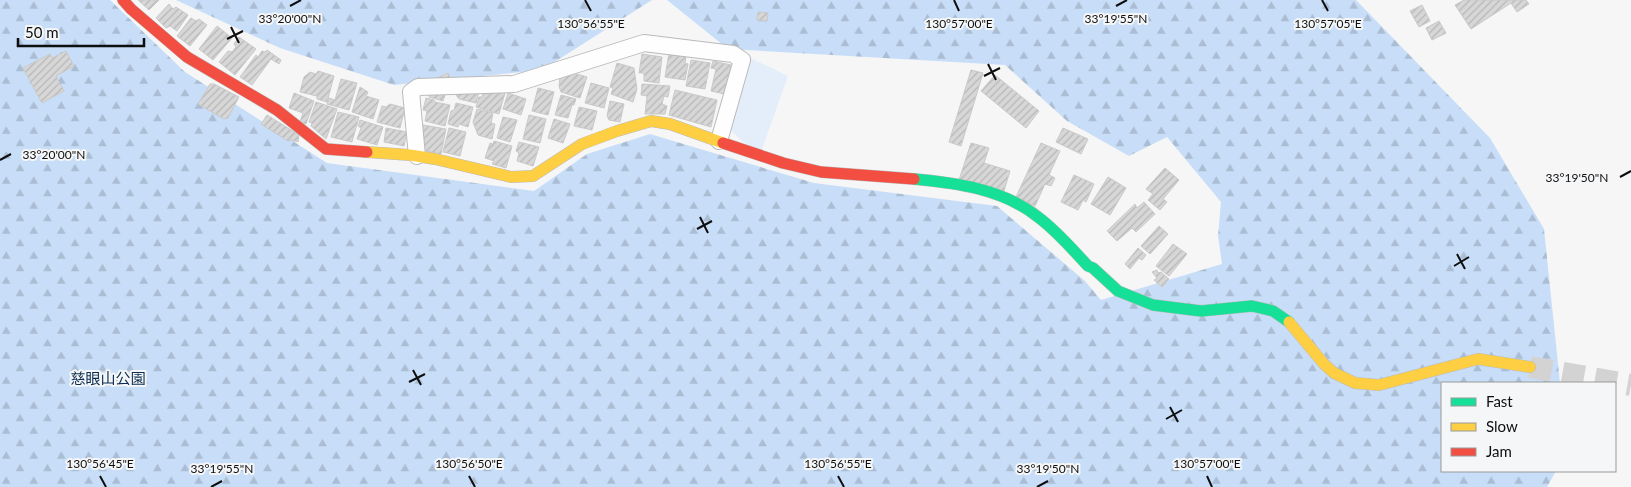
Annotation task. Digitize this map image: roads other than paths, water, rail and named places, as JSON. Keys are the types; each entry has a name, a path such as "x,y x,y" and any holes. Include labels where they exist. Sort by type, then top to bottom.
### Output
{"street":[{"path":"123,0 187,57 277,110 326,149 417,156 511,177 533,176 582,144 651,121 670,124 785,164 821,172 967,185 1007,197 1030,210 1048,224 1088,266 1093,268 1118,292 1154,305 1201,311 1252,306 1272,311 1293,325 1324,364 1334,373 1355,383 1379,384 1478,359 1530,367"},
{"path":"417,156 411,92 418,87 514,84 644,43 733,54 742,60 719,141"}],"tunnel":[{"path":"1530,367 1614,382"},
{"path":"1616,382 1631,385"}],"park label":[{"name":"慈眼山公園","path":"108,378"}]}
